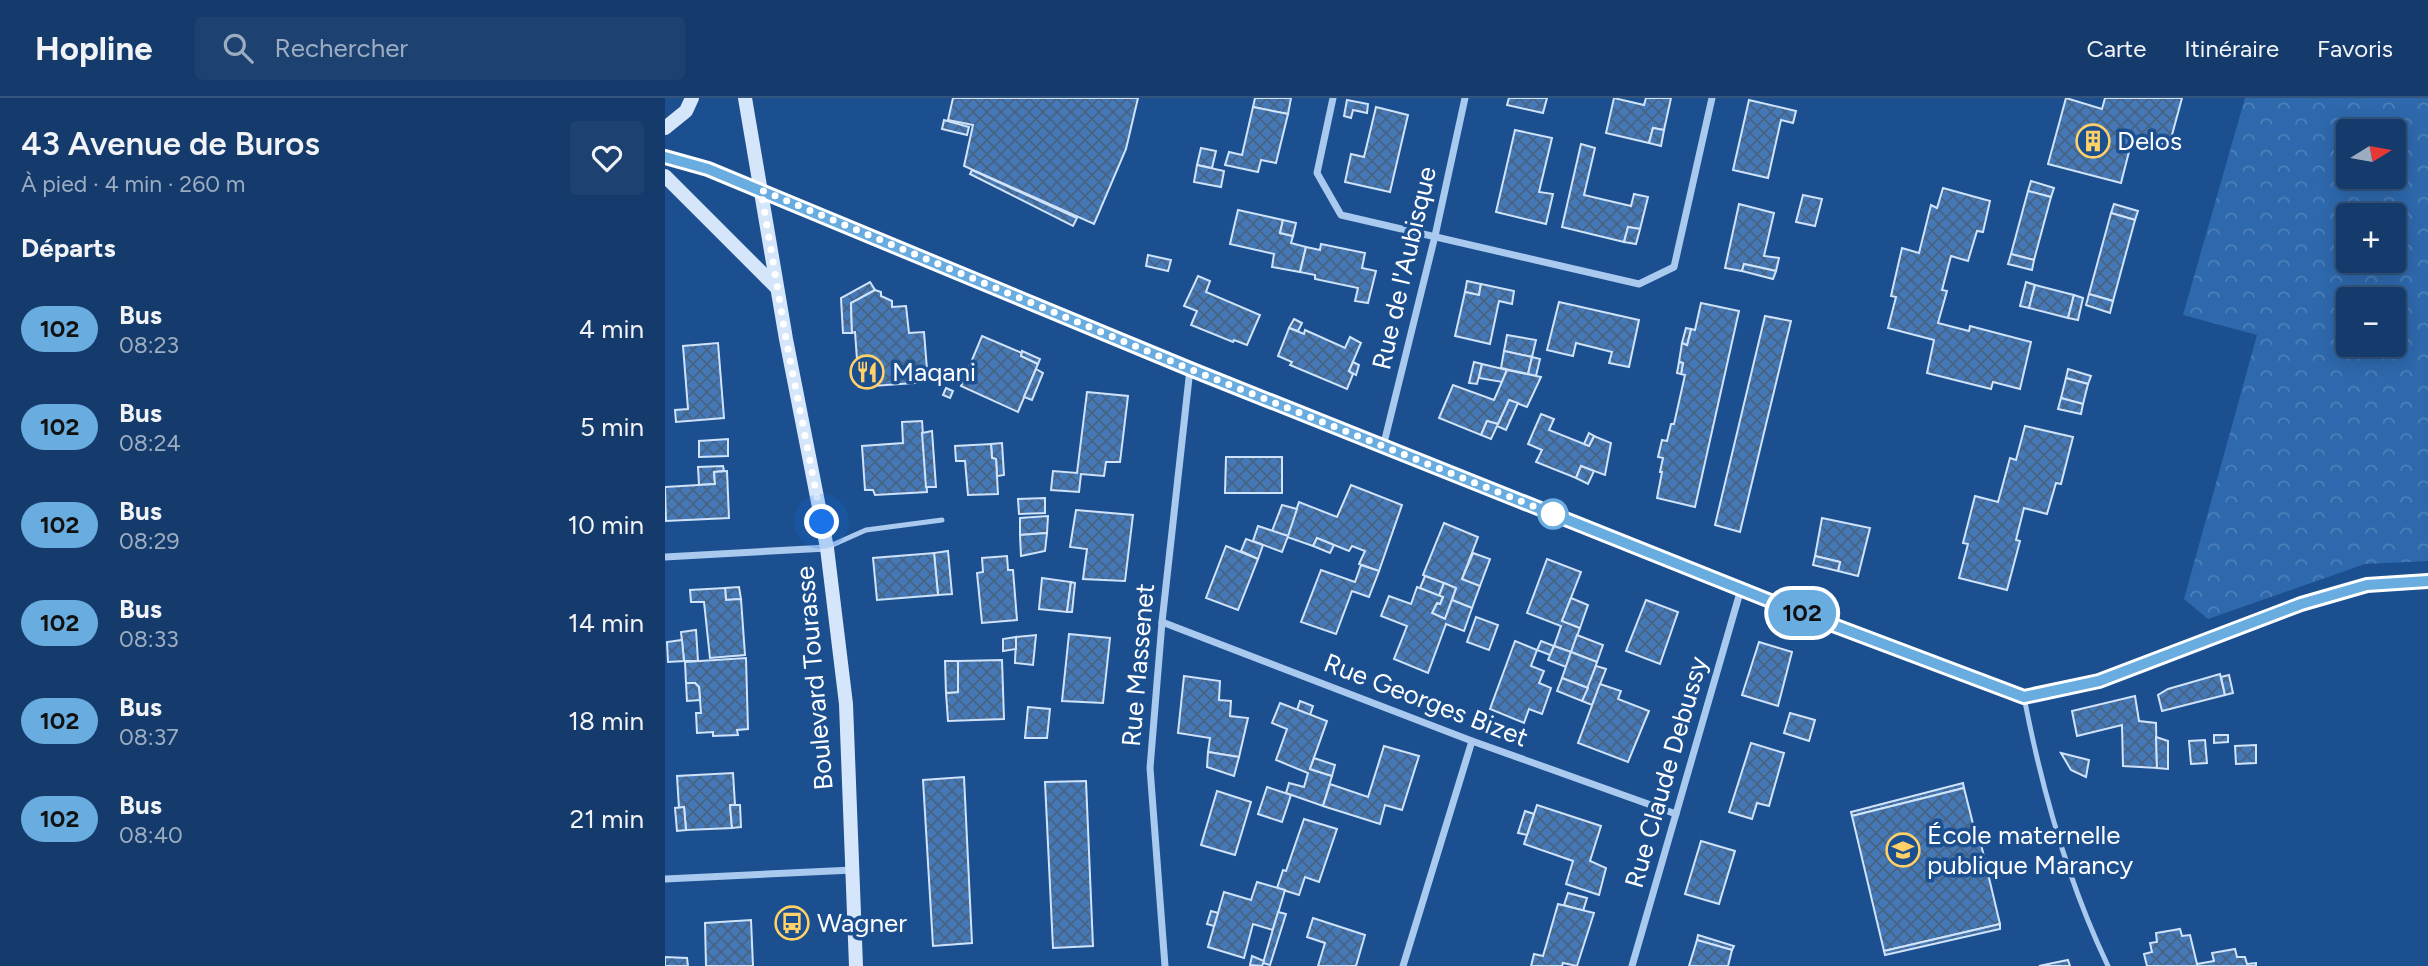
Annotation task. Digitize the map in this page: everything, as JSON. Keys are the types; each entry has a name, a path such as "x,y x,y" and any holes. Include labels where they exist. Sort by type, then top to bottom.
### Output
{"main road":[{"path":"665,128 686,111 692,98"},
{"name":"Boulevard Tourasse","path":"745,98 777,288 827,548 846,704 856,966"},
{"path":"665,176 777,288"}],"street":[{"path":"1333,98 1317,173 1341,215 1639,284 1674,267 1712,98"},
{"name":"Rue de l'Aubisque","path":"1383,446 1435,236 1465,98"},
{"path":"665,157 708,169 761,190 1190,369 1741,589 2024,697 2099,681 2301,604 2367,585 2428,581"},
{"name":"Rue Massenet","path":"1165,966 1150,768 1161,622 1190,369"},
{"path":"665,557 827,548"},
{"name":"Rue Claude Debussy","path":"1632,966 1741,589"},
{"name":"Rue Georges Bizet","path":"1161,622 1472,741 1676,814"},
{"path":"1403,966 1472,741"},
{"path":"665,879 853,870"}],"lane":[{"path":"827,548 866,530 942,520"},
{"path":"2024,697 2057,838 2088,923 2108,966"}],"green space":[{"path":"2245,98 2428,98 2428,561 2365,564 2208,619 2184,599 2257,335 2183,315"}],"building":[{"path":"953,98 1138,98 1126,149 1094,224 964,166 973,125 948,120"},
{"path":"1255,98 1291,98 1288,114 1253,107"},
{"path":"1509,98 1547,98 1543,113 1507,105"},
{"path":"1614,98 1644,105 1646,98 1671,98 1664,130 1653,128 1649,143 1606,133"},
{"name":"Delos","path":"2066,98 2102,109 2105,98 2182,98 2169,146 2133,136 2121,183 2048,164"},
{"path":"1347,100 1368,104 1367,113 1353,110 1351,118 1344,116"},
{"path":"1749,100 1796,111 1793,123 1781,120 1768,178 1733,170"},
{"path":"1253,107 1288,114 1276,163 1261,160 1258,172 1225,165 1229,152 1242,155"},
{"path":"1376,107 1408,115 1390,192 1345,182 1351,154 1364,157"},
{"path":"944,120 969,127 967,135 942,129"},
{"path":"1653,128 1664,130 1661,146 1649,143"},
{"path":"1515,130 1552,138 1539,192 1553,194 1546,224 1496,212"},
{"path":"1581,144 1595,148 1584,195 1631,206 1634,194 1648,197 1640,229 1628,227 1624,242 1562,227"},
{"path":"1201,148 1216,151 1212,168 1197,165"},
{"path":"1197,165 1224,171 1221,187 1194,182"},
{"path":"972,170 1077,218 1073,226 970,174"},
{"path":"2031,181 2054,188 2051,197 2028,191"},
{"path":"1943,188 1990,201 1983,232 1977,231 1968,261 1951,256 1942,290 1947,291 1938,323 1969,331 1970,326 2031,342 2020,389 1993,382 1991,389 1927,373 1934,340 1888,328 1896,297 1891,296 1902,248 1919,253 1931,205 1937,208"},
{"path":"2028,191 2051,197 2034,260 2011,254"},
{"path":"1803,195 1822,199 1815,226 1796,222"},
{"path":"1739,204 1774,213 1764,256 1779,258 1776,271 1744,264 1742,271 1725,268"},
{"path":"2114,204 2138,211 2135,220 2111,213"},
{"path":"1238,210 1283,220 1280,233 1293,236 1291,243 1306,247 1300,272 1272,267 1274,254 1230,244"},
{"path":"2111,213 2135,220 2113,301 2089,294"},
{"path":"1283,220 1296,223 1293,236 1280,233"},
{"path":"1628,227 1640,229 1636,244 1624,242"},
{"path":"1321,244 1365,253 1362,268 1376,271 1368,303 1355,301 1358,288 1315,279 1315,275 1300,272 1306,247 1320,250"},
{"path":"2011,254 2034,260 2032,270 2008,264"},
{"path":"1148,255 1171,260 1168,271 1146,266"},
{"path":"1744,264 1776,271 1773,279 1742,271"},
{"path":"1198,276 1210,281 1206,292 1260,315 1247,345 1191,325 1197,311 1184,306"},
{"path":"1467,281 1481,284 1479,295 1465,292"},
{"path":"870,282 875,290 851,303 852,333 843,333 841,298"},
{"path":"2026,282 2035,285 2029,308 2020,306"},
{"path":"1481,284 1514,291 1512,304 1499,301 1490,344 1455,336 1465,292 1479,295"},
{"path":"2035,285 2074,295 2068,318 2029,308"},
{"path":"875,290 892,301 892,307 906,306 909,333 924,332 928,382 859,387 851,303"},
{"path":"2089,294 2113,301 2110,313 2086,305"},
{"path":"2074,295 2083,298 2078,320 2068,318"},
{"path":"1559,302 1639,320 1629,367 1609,363 1612,352 1576,343 1573,356 1547,350"},
{"path":"1701,303 1739,311 1695,507 1657,498 1663,458 1658,457 1662,440 1667,441 1671,424 1674,424 1685,375 1681,374 1683,363 1679,362 1682,343 1687,345 1691,329 1695,330"},
{"path":"1765,316 1791,321 1740,532 1715,525"},
{"path":"1294,319 1302,323 1298,331 1289,328"},
{"path":"1289,328 1304,334 1305,330 1345,348 1350,337 1361,343 1349,371 1353,374 1347,389 1290,365 1292,362 1278,356"},
{"path":"1686,328 1691,329 1687,345 1682,343"},
{"path":"1507,335 1536,340 1532,357 1504,351"},
{"path":"982,336 1022,353 1021,356 1038,364 1018,412 961,386"},
{"path":"718,343 724,418 676,422 675,410 688,409 683,346"},
{"path":"1022,351 1040,359 1038,364 1021,356"},
{"path":"1504,351 1532,357 1528,374 1501,368"},
{"path":"1532,357 1540,359 1536,376 1528,374"},
{"path":"1353,362 1359,365 1356,375 1349,371"},
{"path":"1474,362 1482,364 1477,384 1469,383"},
{"path":"1679,362 1683,363 1681,374 1677,373"},
{"path":"1482,364 1507,370 1502,382 1479,378"},
{"path":"1036,369 1043,373 1032,400 1024,397"},
{"path":"2068,369 2091,376 2088,384 2066,378"},
{"path":"1507,370 1541,377 1527,407 1509,400 1498,424 1487,421 1481,435 1439,418 1453,385 1494,400"},
{"path":"2066,378 2088,384 2083,404 2061,398"},
{"path":"946,388 953,391 950,398 943,395"},
{"path":"1087,392 1128,396 1120,462 1106,462 1104,476 1081,474 1079,492 1051,490 1053,471 1077,473"},
{"path":"2061,398 2083,404 2081,414 2058,409"},
{"path":"1509,400 1518,403 1506,430 1497,426 1491,439 1481,435 1487,421 1498,424"},
{"path":"1541,414 1554,419 1549,430 1589,446 1594,436 1611,443 1605,475 1581,466 1576,478 1536,462 1542,450 1528,444"},
{"path":"922,421 927,492 875,495 873,490 865,490 862,446 903,443 902,422"},
{"path":"2025,426 2073,437 2061,484 2056,483 2047,514 2024,508 2016,540 2020,541 2007,590 1959,578 1968,544 1963,543 1975,496 1998,502 2010,458 2016,460"},
{"path":"932,431 936,487 926,487 922,433"},
{"path":"1589,433 1594,436 1589,446 1584,444"},
{"path":"728,439 728,456 699,457 699,441"},
{"path":"1002,443 1004,475 997,476 996,459 992,458 991,444"},
{"path":"991,444 992,458 996,459 998,494 968,495 965,461 956,461 955,446"},
{"path":"1226,457 1282,457 1282,493 1225,493"},
{"path":"723,466 724,471 714,472 715,484 699,485 698,467"},
{"path":"1581,466 1594,471 1588,484 1576,478"},
{"path":"727,471 729,518 666,521 665,487 715,484 714,472"},
{"path":"1351,485 1402,505 1379,571 1359,564 1365,551 1352,546 1349,551 1317,538 1313,546 1287,537 1299,502 1337,517"},
{"path":"1045,498 1045,513 1019,514 1018,499"},
{"path":"1282,505 1297,509 1288,536 1272,531"},
{"path":"1076,510 1133,515 1125,581 1083,579 1087,549 1070,547"},
{"path":"1048,516 1047,533 1020,535 1020,518"},
{"path":"1822,518 1870,528 1858,576 1838,571 1840,562 1815,556"},
{"path":"1444,523 1478,537 1462,579 1480,586 1472,608 1452,600 1456,588 1423,575"},
{"path":"1258,526 1288,536 1282,552 1253,541"},
{"path":"1047,533 1045,551 1021,556 1020,535"},
{"path":"1317,538 1334,545 1330,553 1313,546"},
{"path":"1246,539 1263,545 1258,559 1241,551"},
{"path":"1226,546 1258,559 1238,610 1206,598"},
{"path":"948,551 952,594 938,595 934,553"},
{"path":"934,553 938,595 877,600 873,558"},
{"path":"1473,553 1490,559 1480,586 1462,579"},
{"path":"1007,556 1008,570 1013,570 1017,620 982,623 977,573 983,572 982,558"},
{"path":"1815,556 1840,562 1838,571 1813,565"},
{"path":"1547,559 1581,572 1562,621 1580,628 1571,652 1554,646 1561,626 1527,613"},
{"path":"1361,565 1379,571 1369,597 1352,591 1336,634 1301,622 1321,570 1355,582"},
{"path":"1425,576 1444,583 1439,596 1420,588"},
{"path":"1042,578 1071,582 1067,612 1039,609"},
{"path":"1071,582 1075,583 1072,612 1067,612"},
{"path":"1444,583 1456,588 1445,619 1432,613 1443,597 1439,596"},
{"path":"739,587 741,599 726,600 725,588"},
{"path":"1417,587 1443,597 1432,613 1445,619 1452,600 1472,608 1464,631 1446,624 1428,673 1394,659 1407,626 1381,616 1389,596 1411,604"},
{"path":"725,588 726,600 741,599 745,655 710,658 704,602 691,602 690,590"},
{"path":"1571,598 1588,605 1580,628 1562,621"},
{"path":"1646,600 1678,612 1660,664 1626,651"},
{"path":"1476,617 1498,625 1489,650 1467,642"},
{"path":"696,630 698,661 684,661 681,632"},
{"path":"1069,634 1110,638 1103,703 1062,701"},
{"path":"1036,635 1033,665 1015,663 1016,637"},
{"path":"1577,635 1603,645 1597,662 1571,652"},
{"path":"1016,637 1016,649 1003,651 1003,639"},
{"path":"682,640 684,661 668,662 667,642"},
{"path":"1515,641 1537,650 1531,666 1544,671 1539,683 1551,688 1542,714 1529,709 1524,723 1490,709"},
{"path":"1541,641 1554,646 1550,655 1537,650"},
{"path":"1759,642 1792,652 1778,706 1742,695"},
{"path":"1554,646 1571,652 1566,667 1548,660"},
{"path":"1571,652 1597,662 1588,688 1562,678"},
{"path":"746,658 748,729 737,730 738,735 713,736 713,732 697,733 696,713 701,713 699,687 695,683 686,683 685,662"},
{"path":"1002,660 1004,719 948,721 946,693 958,692 958,661"},
{"path":"945,661 958,661 958,692 946,693"},
{"path":"1596,666 1606,669 1592,705 1582,701"},
{"path":"2220,674 2225,695 2162,711 2158,695 2168,689"},
{"path":"2229,675 2233,693 2225,695 2221,677"},
{"path":"1184,676 1220,681 1219,700 1231,701 1230,716 1248,718 1239,757 1208,752 1210,738 1178,733"},
{"path":"1562,678 1588,688 1582,701 1557,691"},
{"path":"686,683 695,683 699,687 700,700 687,701"},
{"path":"1600,684 1621,691 1618,699 1649,711 1628,762 1578,743"},
{"path":"2135,696 2139,721 2156,723 2157,768 2123,766 2122,725 2077,736 2072,711"},
{"path":"1300,701 1313,706 1310,715 1297,710"},
{"path":"1280,703 1327,721 1310,769 1332,776 1323,806 1286,793 1289,783 1304,787 1308,773 1276,760 1287,729 1272,723"},
{"path":"1028,707 1050,709 1047,738 1025,738"},
{"path":"1790,713 1815,720 1809,741 1784,733"},
{"path":"2214,735 2228,735 2228,742 2214,743"},
{"path":"2156,737 2168,741 2168,769 2157,768"},
{"path":"2205,740 2207,763 2191,764 2189,741"},
{"path":"1751,743 1784,753 1769,806 1757,803 1752,819 1729,812"},
{"path":"2256,745 2256,763 2236,764 2235,746"},
{"path":"1384,746 1419,756 1402,810 1385,805 1380,824 1323,806 1330,784 1368,797"},
{"path":"1208,752 1239,757 1234,776 1207,767"},
{"path":"2061,753 2089,760 2086,777 2071,770"},
{"path":"1314,758 1335,765 1332,776 1310,769"},
{"path":"733,773 735,805 730,805 732,828 686,830 684,807 679,808 677,776"},
{"path":"964,777 972,943 933,946 923,780"},
{"path":"1086,781 1093,946 1053,948 1045,782"},
{"path":"1963,783 1964,788 1852,816 1851,812"},
{"path":"1267,787 1291,795 1282,822 1258,814"},
{"path":"1964,788 1977,840 1980,840 2000,924 1884,951 1852,816"},
{"path":"1217,791 1251,802 1235,855 1201,845"},
{"path":"730,805 740,805 741,827 732,828"},
{"path":"1537,805 1601,826 1590,861 1606,868 1599,895 1566,884 1573,861 1524,844"},
{"path":"684,807 686,830 677,831 675,808"},
{"path":"1525,811 1534,814 1527,835 1518,833"},
{"path":"1304,819 1337,829 1319,882 1305,877 1299,895 1277,888 1283,870 1286,871"},
{"path":"1701,841 1735,851 1719,904 1685,894"},
{"path":"1257,882 1285,890 1273,930 1253,924 1244,958 1208,947 1224,892 1251,900"},
{"path":"1568,893 1587,898 1583,911 1564,905"},
{"path":"1558,904 1594,913 1577,966 1563,963 1562,966 1531,966 1534,954 1543,956"},
{"path":"1211,911 1218,913 1214,926 1207,924"},
{"path":"1278,912 1286,914 1270,965 1263,963"},
{"path":"1313,918 1365,935 1356,966 1318,966 1325,943 1307,937"},
{"path":"751,920 753,966 706,966 705,923"},
{"path":"2000,924 2000,929 1885,955 1884,951"},
{"path":"2180,929 2182,936 2190,935 2197,964 2214,961 2212,953 2235,949 2237,957 2245,957 2247,964 2256,963 2256,966 2147,966 2144,954 2152,952 2150,943 2157,942 2156,933"},
{"path":"1698,935 1734,946 1732,950 1697,940"},
{"path":"1697,940 1732,950 1728,966 1689,966"},
{"path":"1252,956 1264,961 1262,966 1250,965"},
{"path":"665,957 687,958 688,966 665,966"},
{"path":"2068,960 2070,966 2039,966 2053,963"}],"bus line":[{"name":"102","path":"665,157 708,169 1190,369 1788,608 2024,697 2099,681 2301,604 2367,585 2428,581"}],"place":[{"name":"Delos","path":"2093,141"},
{"name":"Maqani","path":"867,372"},
{"name":"École maternelle publique Marancy","path":"1903,850"},
{"name":"Wagner","path":"792,923"}],"route":[{"path":"822,522 786,339 761,190 1190,369 1553,514"}]}
